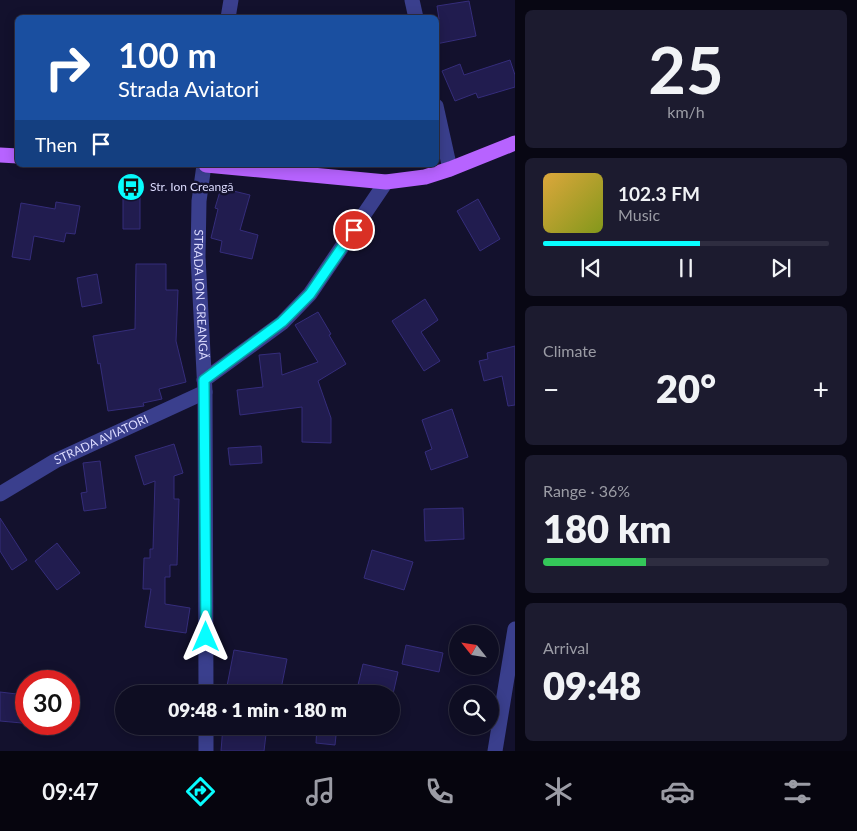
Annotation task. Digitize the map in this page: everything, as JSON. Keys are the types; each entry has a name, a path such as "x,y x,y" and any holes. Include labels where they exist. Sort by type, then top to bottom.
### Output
{"main road":[{"path":"226,167 386,182 425,177 514,143"},
{"path":"0,155 15,156"}],"street":[{"path":"228,15 231,0"},
{"path":"412,0 415,15"},
{"path":"439,120 450,169"},
{"name":"STRADA ION CREANGĂ","path":"205,167 199,202 198,257 205,386 206,685"},
{"name":"STRADA AVIATORI","path":"0,494 55,461 205,386 282,322 310,294 386,182"},
{"path":"494,751 514,629"},
{"path":"206,735 206,751"}],"building":[{"path":"469,1 476,36 439,43 439,15 437,6"},
{"path":"510,60 515,75 515,87 478,98 476,93 455,101 442,71 460,64 464,75"},
{"path":"221,188 250,195 240,230 258,235 252,259 220,252 222,241 211,238 218,209 215,208"},
{"path":"123,196 140,196 140,229 123,229"},
{"path":"478,199 500,239 480,251 457,211"},
{"path":"56,202 80,206 75,234 66,233 64,242 34,236 30,260 12,257 21,203 55,209"},
{"path":"136,264 166,264 166,290 178,290 176,341 186,382 159,389 162,399 143,403 144,406 108,411 100,363 98,364 93,336 135,329"},
{"path":"97,274 102,303 82,307 77,278"},
{"path":"425,299 438,320 421,332 440,361 424,371 392,321"},
{"path":"318,312 346,364 318,381 331,418 331,443 302,442 302,407 240,415 237,390 263,387 259,355 280,353 282,375 318,362 295,325"},
{"path":"515,346 515,405 508,406 502,376 484,381 479,361 488,359 487,353"},
{"path":"452,409 468,457 431,470 425,452 432,449 422,420"},
{"path":"174,444 183,473 174,476 174,499 179,499 177,565 170,565 170,577 165,577 165,604 190,608 186,633 145,627 151,589 143,589 144,558 150,558 150,549 153,549 155,481 144,485 135,456"},
{"path":"261,446 262,463 230,465 228,448"},
{"path":"100,461 106,508 84,511 81,493 87,492 83,463"},
{"path":"463,508 464,539 425,541 424,509"},
{"path":"0,518 27,560 12,570 0,551"},
{"path":"57,543 80,573 57,590 35,561"},
{"path":"372,550 413,562 404,590 364,578"},
{"path":"406,645 443,653 439,672 402,664"},
{"path":"234,650 287,659 282,685 227,685"},
{"path":"363,664 398,672 395,685 358,685"},
{"path":"0,692 15,694 15,722 0,721"},
{"path":"222,735 266,735 264,751 221,751"},
{"path":"316,735 336,735 335,745 316,743"}],"place":[{"name":"Str. Ion Creangă","path":"131,187"}],"route":[{"path":"206,637 204,380 258,342 282,322 310,294 354,230"}]}
